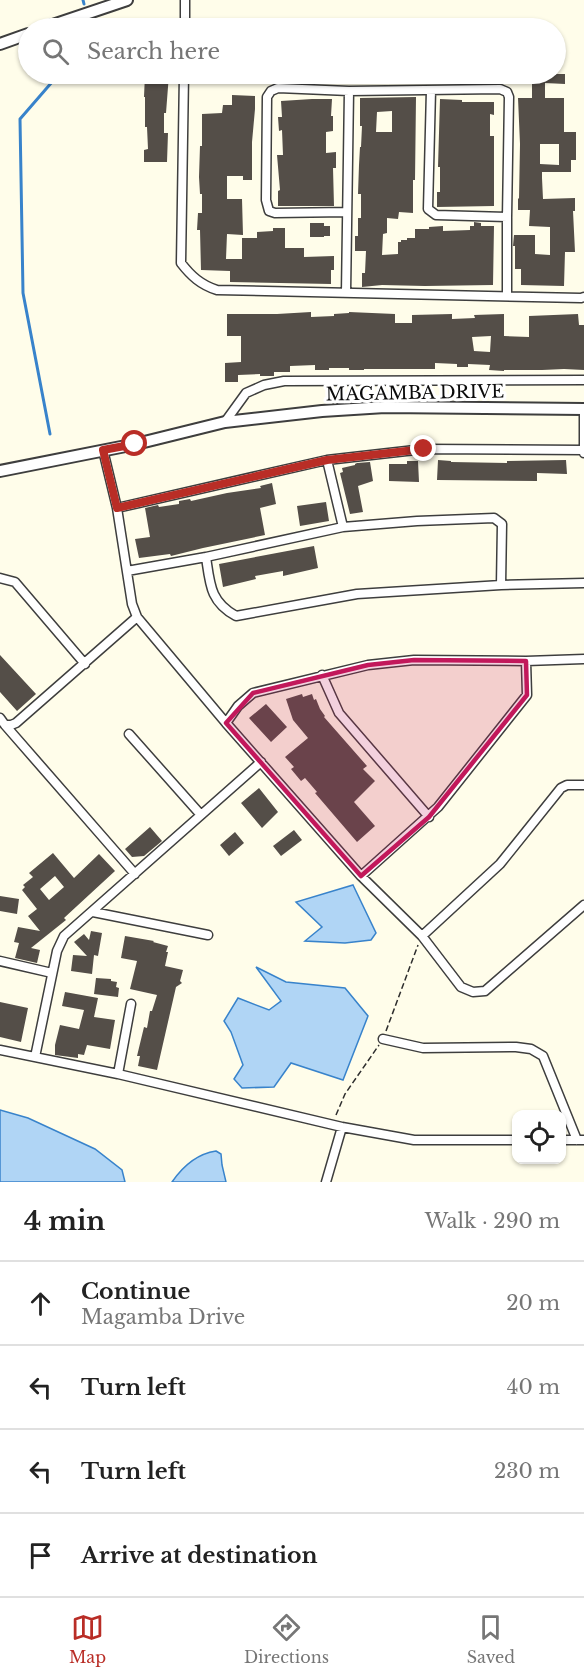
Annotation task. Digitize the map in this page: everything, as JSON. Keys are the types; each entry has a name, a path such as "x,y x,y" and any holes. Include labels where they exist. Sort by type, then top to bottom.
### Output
{"street":[{"path":"74,18 127,0"},
{"path":"185,0 185,18"},
{"path":"0,44 18,38"},
{"path":"184,84 181,262 189,273 206,287 217,290 584,297"},
{"path":"347,212 275,213 269,211 266,200 267,97 271,91 278,88 349,91 500,89 507,92 507,297"},
{"path":"431,90 428,209 436,215 507,217"},
{"path":"346,293 349,91"},
{"path":"225,422 246,393 264,385 284,381 584,380"},
{"name":"MAGAMBA DRIVE","path":"0,471 135,444 225,422 322,411 385,407 584,409"},
{"path":"117,508 327,460 424,449 584,452 584,409"},
{"path":"103,450 117,508 132,604 137,618 361,876 422,936 461,987 473,992 484,991 584,905"},
{"path":"327,460 343,527"},
{"path":"127,571 206,557 343,527 490,518 497,519 502,524 501,585"},
{"path":"206,557 211,591 223,607 237,616 357,594 501,585 584,584"},
{"path":"0,578 15,582 85,664"},
{"path":"3,722 11,725 16,723 137,618"},
{"path":"226,723 238,706 253,693 368,665 414,660 584,659"},
{"path":"361,876 429,817 527,695 526,661"},
{"path":"322,675 339,713 429,817"},
{"path":"3,722 135,874"},
{"path":"129,734 201,815"},
{"path":"34,1057 57,951 64,936 261,762"},
{"path":"422,936 500,864 561,788 567,785 584,785"},
{"path":"93,912 208,935"},
{"path":"0,961 52,973"},
{"path":"118,1074 131,1004"},
{"path":"383,1039 423,1048 516,1047 531,1050 543,1056 581,1140"},
{"path":"0,1050 118,1074 342,1127 414,1140 512,1140"},
{"path":"326,1182 342,1127"}],"highlighted area":[{"path":"414,660 526,661 527,695 429,817 361,876 226,723 253,693 368,665"}],"water":[{"path":"353,885 376,933 371,940 345,943 305,941 322,927 296,902"},
{"path":"256,967 286,982 345,988 368,1016 343,1080 291,1063 274,1087 242,1088 234,1079 243,1065 231,1032 224,1021 238,998 269,1010 281,1001"},
{"path":"0,1110 28,1118 95,1149 122,1170 125,1182 0,1182"},
{"path":"216,1151 221,1154 226,1182 172,1182 191,1162 202,1155"}],"building":[{"path":"145,84 168,84 166,113 164,113 164,133 168,133 167,162 144,162 144,150 148,149"},
{"path":"532,84 545,84 545,98 564,98 564,132 576,132 576,160 571,160 571,172 542,172 543,199 575,198 575,211 573,211 575,252 565,252 564,286 521,285 521,269 515,269 514,235 535,235 535,254 550,255 550,227 529,226 530,210 518,210 520,144 518,98 532,98","holes":["540,144 559,144 559,165 540,164"]},
{"path":"232,95 255,96 255,109 252,180 243,180 243,176 227,176 227,199 242,199 243,235 227,234 226,259 242,259 242,238 257,238 257,232 285,228 285,248 304,248 304,257 334,256 331,284 230,282 230,271 201,270 200,230 197,230 198,213 202,213 199,177 202,114 222,113 223,105 232,105"},
{"path":"416,97 413,213 399,212 398,219 387,218 387,233 383,234 382,255 398,254 398,242 407,240 407,238 415,238 415,229 443,226 443,231 470,230 474,222 481,223 481,226 494,226 493,285 362,287 366,251 355,251 358,218 361,218 361,194 358,194 362,126 360,126 360,98","holes":["392,111 392,132 376,132 377,112"]},
{"path":"332,99 333,131 326,132 326,153 336,152 336,168 333,168 334,206 278,206 278,191 280,190 277,155 283,155 282,130 279,131 278,117 282,117 281,101"},
{"path":"440,99 494,102 494,115 490,114 490,136 494,136 494,206 437,207 437,192 440,192 440,167 438,167"},
{"path":"310,223 324,223 324,226 330,226 330,236 310,237"},
{"path":"311,312 311,317 334,316 334,314 349,312 395,314 395,323 412,323 412,315 452,314 452,319 475,318 474,315 504,314 504,336 529,337 529,316 578,314 579,325 584,325 584,370 504,371 489,370 490,365 468,364 468,367 457,367 457,364 435,363 435,369 349,370 349,368 329,368 329,370 315,370 315,365 290,366 290,372 274,372 274,376 238,375 238,382 225,382 225,363 241,362 241,336 227,336 227,314","holes":["491,336 490,352 474,351 472,337"]},
{"path":"438,460 507,463 507,461 566,460 567,474 537,473 537,481 437,480"},
{"path":"407,461 418,461 419,482 389,481 389,464 407,464"},
{"path":"370,462 373,481 358,486 363,512 350,514 340,473 343,472 342,468"},
{"path":"272,483 276,504 260,508 265,535 171,556 170,554 139,558 135,539 150,537 145,508 179,504 179,501 190,499 191,501 261,488 260,486"},
{"path":"326,502 329,521 300,526 297,506"},
{"path":"314,546 318,568 283,576 283,571 255,576 256,579 223,587 219,564"},
{"path":"0,655 36,694 17,711 0,692"},
{"path":"302,694 303,697 312,694 324,717 367,766 363,769 375,781 354,802 375,826 357,842 305,778 301,781 291,769 294,767 285,757 308,738 293,720 286,699"},
{"path":"266,704 287,727 271,742 249,718"},
{"path":"259,788 278,812 262,828 241,803"},
{"path":"150,827 162,841 144,856 132,857 125,849"},
{"path":"294,830 302,840 281,856 273,846"},
{"path":"235,832 244,843 229,856 220,845"},
{"path":"53,853 74,878 99,854 115,871 64,918 66,920 31,948 40,950 37,963 15,958 19,943 14,942 18,927 40,931 28,916 37,909 22,890 25,887 23,885 33,877 29,873","holes":["55,876 64,887 49,900 40,889"]},
{"path":"0,896 19,899 17,914 0,911"},
{"path":"91,931 102,933 98,956 94,955 92,974 71,971 73,955 87,956 74,942 84,934 89,940"},
{"path":"125,936 168,946 165,966 183,970 180,981 182,983 176,987 157,1070 138,1066 140,1056 137,1056 144,1027 147,1028 150,1011 152,1011 157,995 130,989 137,961 121,958"},
{"path":"96,978 111,979 117,982 118,997 94,994"},
{"path":"65,992 98,998 94,1017 115,1020 110,1049 87,1045 84,1055 78,1054 78,1058 55,1055 60,1025 79,1029 84,1010 62,1006"},
{"path":"0,1002 28,1008 21,1042 0,1037"}],"waterway":[{"path":"83,0 84,4"},
{"path":"50,84 20,119 23,293 50,434"}],"route":[{"path":"135,444 103,450 117,508 327,460 424,449"}]}
